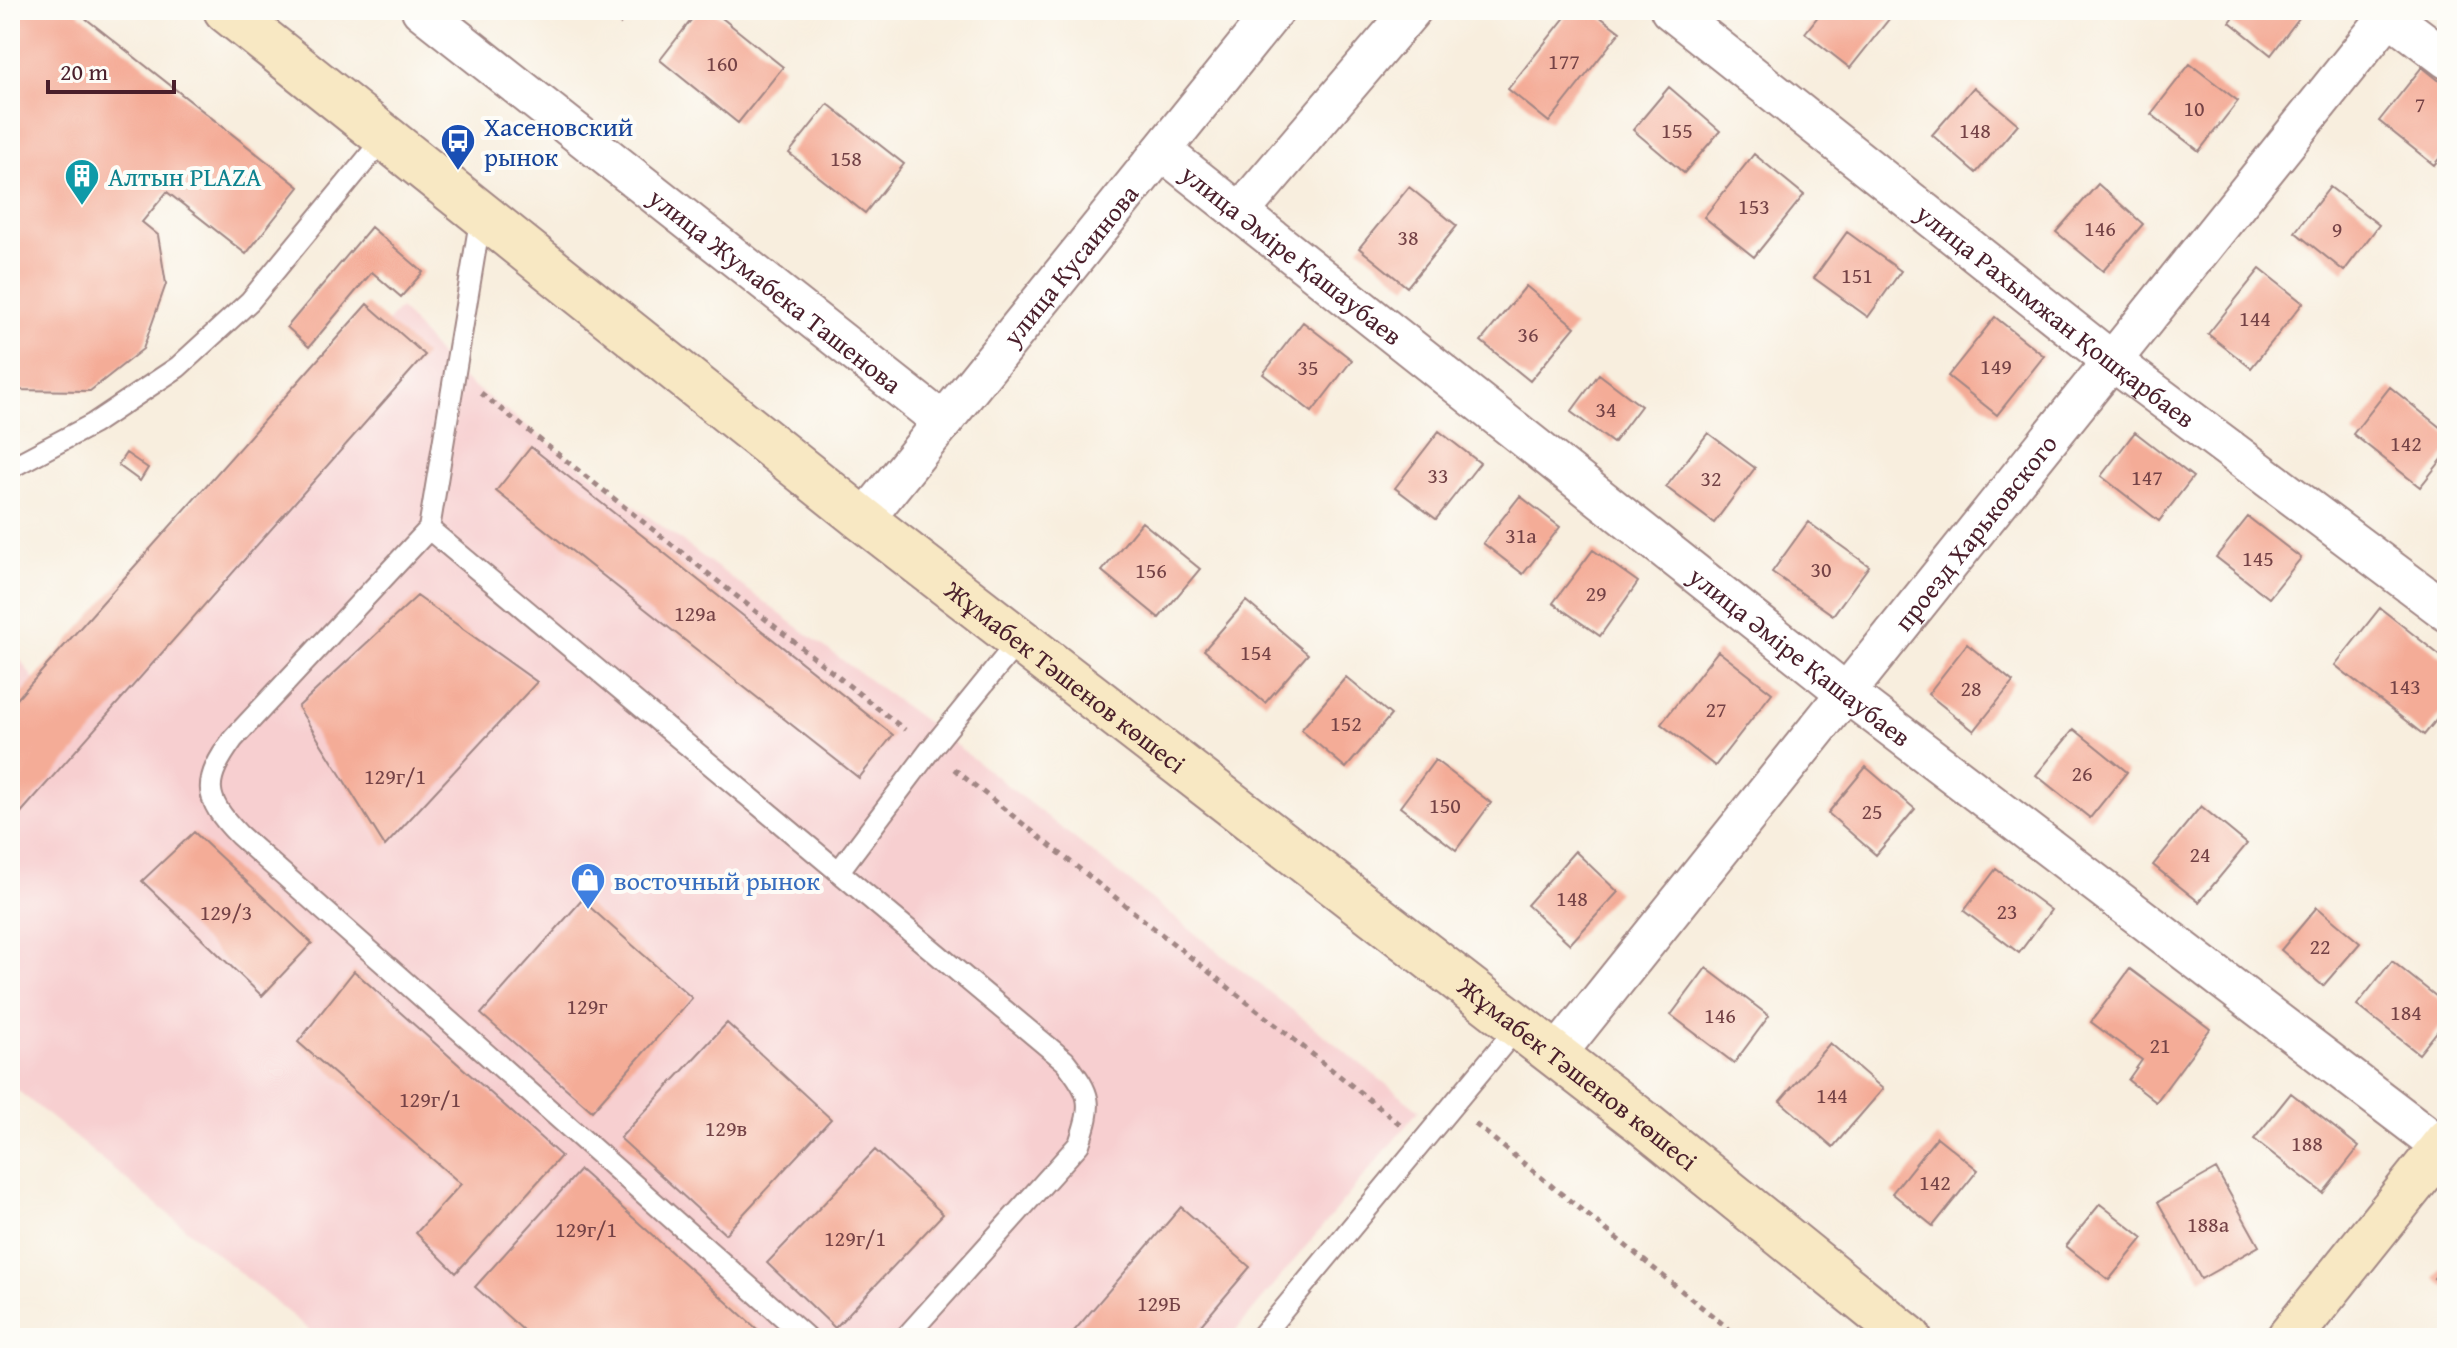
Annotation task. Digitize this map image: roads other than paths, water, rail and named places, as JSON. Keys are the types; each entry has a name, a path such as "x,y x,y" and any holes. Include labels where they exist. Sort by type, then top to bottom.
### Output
{"main road":[{"name":"Жұмабек Тәшенов көшесі","path":"226,10 864,520 1519,1025 1909,1338"},
{"path":"2289,1338 2445,1146"}],"street":[{"name":"улица Жумабека Ташенова","path":"421,10 943,422"},
{"name":"улица Кусаинова","path":"864,520 1275,10"},
{"path":"1240,212 1412,10"},
{"name":"улица Рахымжан Қошқарбаев","path":"1670,10 2112,361 2447,612"},
{"path":"2388,12 2447,59"},
{"name":"проезд Харьковского","path":"1556,1055 2388,12"},
{"name":"улица Әміре Қашаубаев","path":"1162,151 1845,692 2445,1146"}],"lane":[{"path":"10,468 93,424 178,367 250,301 384,138"},
{"path":"481,215 429,529 233,739 215,764 210,794 219,814 239,835 807,1338"},
{"path":"429,529 1065,1061 1086,1088 1088,1117 1079,1144 905,1338"},
{"path":"839,871 930,750 1019,640"},
{"path":"1260,1338 1519,1025"}],"place":[{"name":"Хасеновский рынок","path":"458,172"},
{"name":"Алтын PLAZA","path":"82,207"},
{"name":"восточный рынок","path":"588,911"}]}
